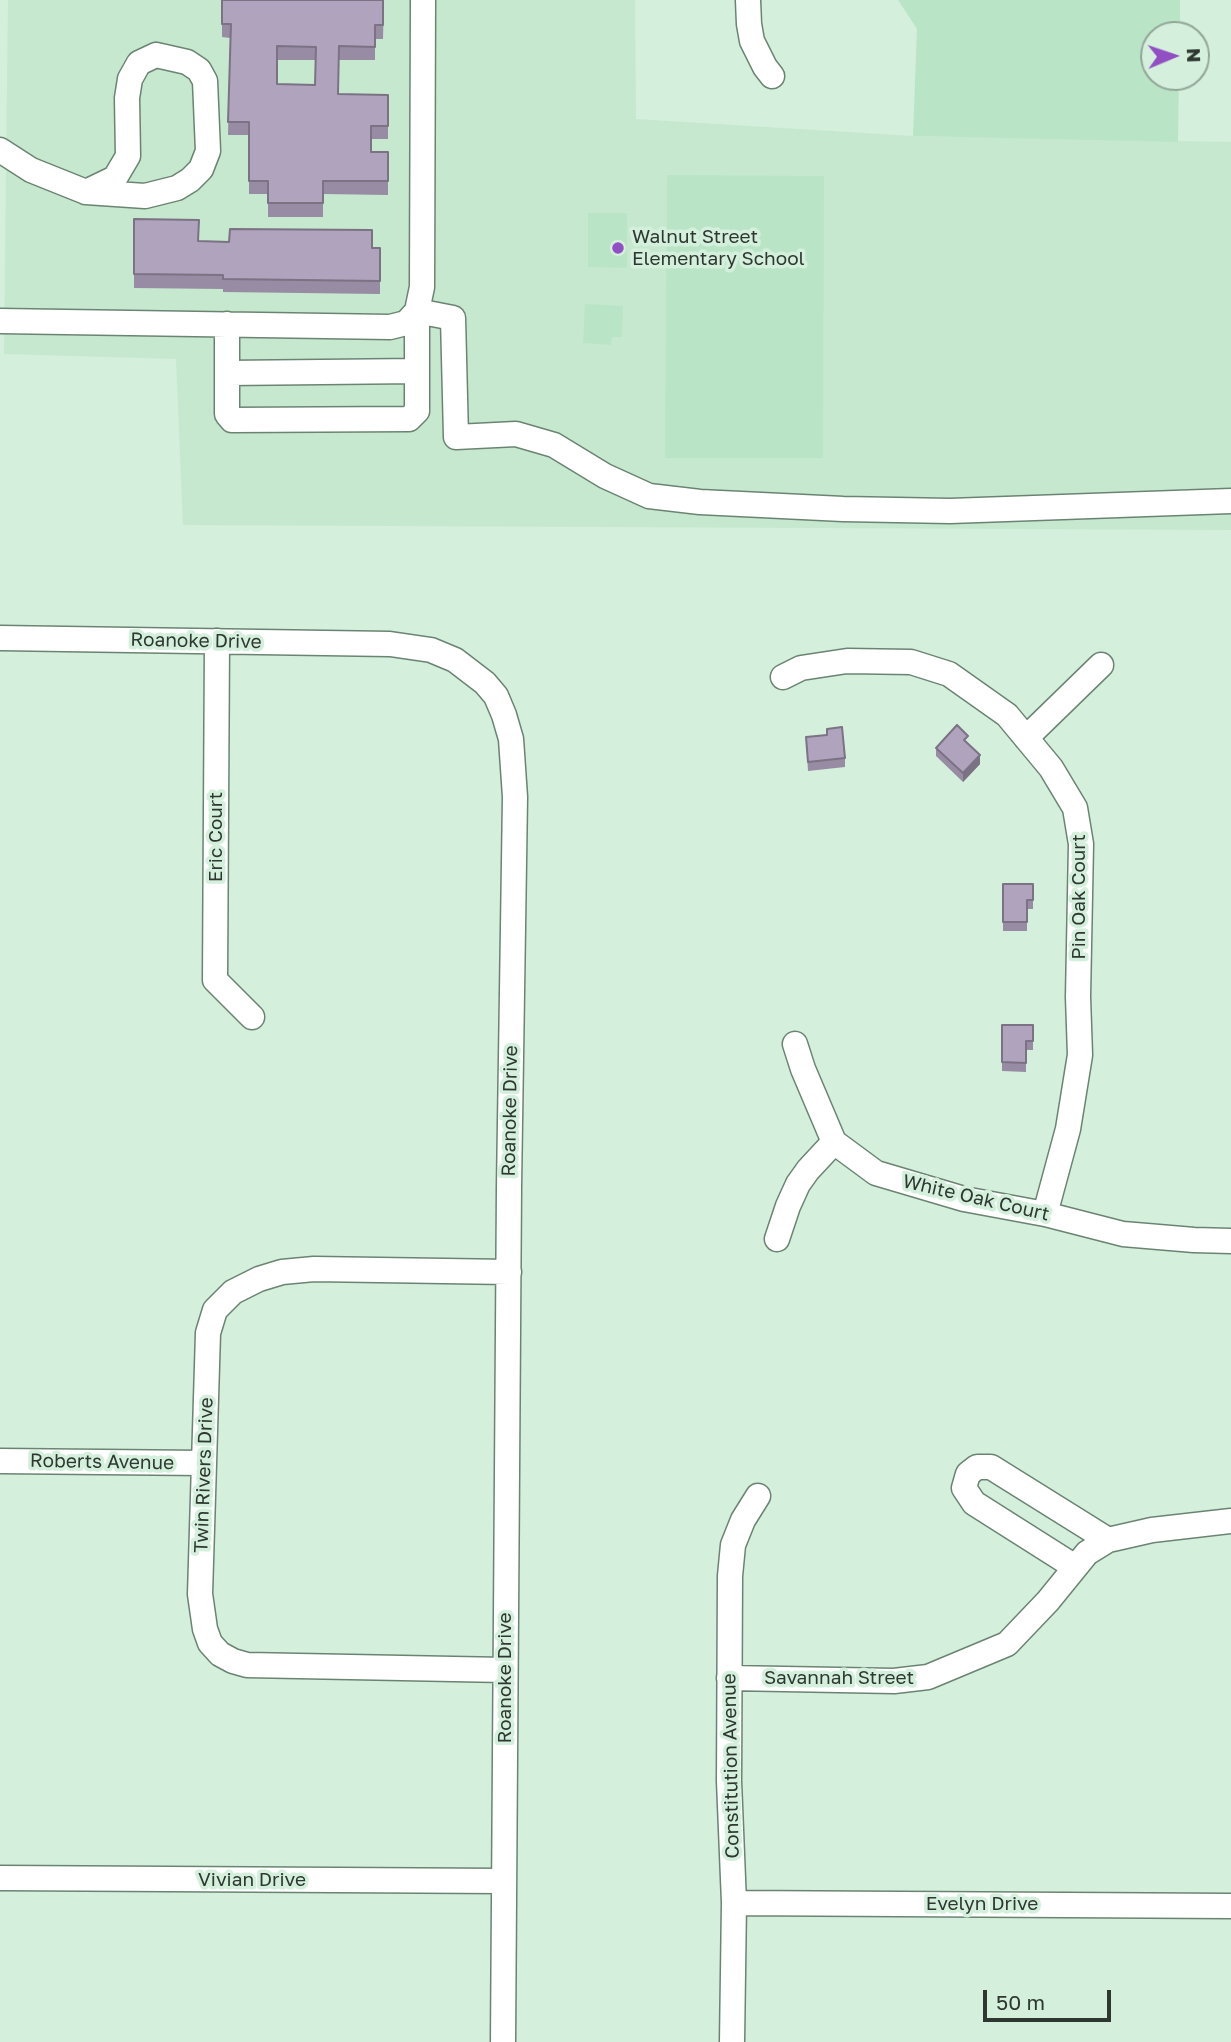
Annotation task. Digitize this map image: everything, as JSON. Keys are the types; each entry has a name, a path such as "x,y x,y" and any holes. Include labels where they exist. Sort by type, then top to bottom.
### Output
{"street":[{"path":"227,324 227,414 232,420 409,419 417,411 417,311 422,286 423,0"},
{"path":"748,0 752,41 772,76"},
{"path":"0,150 31,170 86,192 145,196 177,188 201,169 208,151 205,81 198,70 187,62 156,55 139,63 130,79 127,97 128,156 115,178 86,192"},
{"path":"0,321 390,327 406,323 417,311"},
{"path":"417,311 453,318 456,437 516,434 554,445 605,476 649,496 842,509 950,511 1231,501"},
{"path":"227,373 417,371"},
{"name":"Roanoke Drive","path":"0,638 390,644 430,650 455,660 474,673 496,696 511,739 515,797 503,2042"},
{"name":"Eric Court","path":"217,641 215,980 252,1017"},
{"name":"Pin Oak Court","path":"783,677 801,668 847,661 911,662 949,674 1007,715 1051,768 1075,808 1081,844 1078,997 1080,1055 1068,1129 1045,1214"},
{"path":"1026,738 1101,665"},
{"path":"777,1239 798,1184 834,1142 795,1044"},
{"name":"White Oak Court","path":"834,1142 876,1173 964,1199 1045,1214 1123,1234 1231,1241"},
{"name":"Twin Rivers Drive","path":"505,1670 247,1665 220,1654 210,1643 200,1594 208,1333 215,1310 233,1292 259,1279 282,1272 314,1269 509,1272"},
{"name":"Roberts Avenue","path":"0,1461 204,1463"},
{"path":"1075,1567 974,1503 964,1488 968,1474 977,1467 991,1467 1108,1541"},
{"name":"Constitution Avenue","path":"732,2042 734,1903 729,1781 730,1576 733,1545 743,1520 758,1496"},
{"name":"Savannah Street","path":"729,1678 894,1681 928,1677 1007,1644 1048,1601 1087,1553 1108,1541 1152,1530 1231,1521"},
{"name":"Vivian Drive","path":"0,1878 503,1881"},
{"name":"Evelyn Drive","path":"734,1903 1231,1906"}],"shaded area":[{"name":"Walnut Street Elementary School","path":"8,0 635,0 636,119 913,136 1231,142 1231,530 183,525 176,359 4,354"},
{"path":"898,0 1180,0 1180,21 1140,21 1140,91 1179,91 1178,142 913,136 917,29"},
{"path":"667,175 824,176 823,458 665,458"},
{"path":"588,213 627,213 627,268 588,267"},
{"path":"585,304 623,306 622,337 612,337 611,345 583,343"}],"building":[{"path":"222,0 383,0 383,25 375,25 375,47 339,46 338,94 388,95 388,126 371,126 371,152 388,152 388,181 323,181 323,203 268,203 268,181 249,181 249,122 228,122 231,24 222,24","holes":["277,46 316,47 315,85 277,84"]},
{"path":"134,219 199,220 198,241 229,242 230,229 372,230 372,248 380,248 380,281 223,279 223,275 134,274"},
{"path":"957,725 968,736 964,740 980,755 963,773 936,748"},
{"path":"842,727 845,758 808,762 806,737 827,735 827,729"},
{"path":"1003,884 1033,884 1033,900 1027,900 1027,922 1003,922"},
{"path":"1002,1025 1033,1025 1033,1041 1026,1041 1026,1063 1002,1062"}],"place":[{"name":"Walnut Street Elementary School","path":"618,248"}]}
